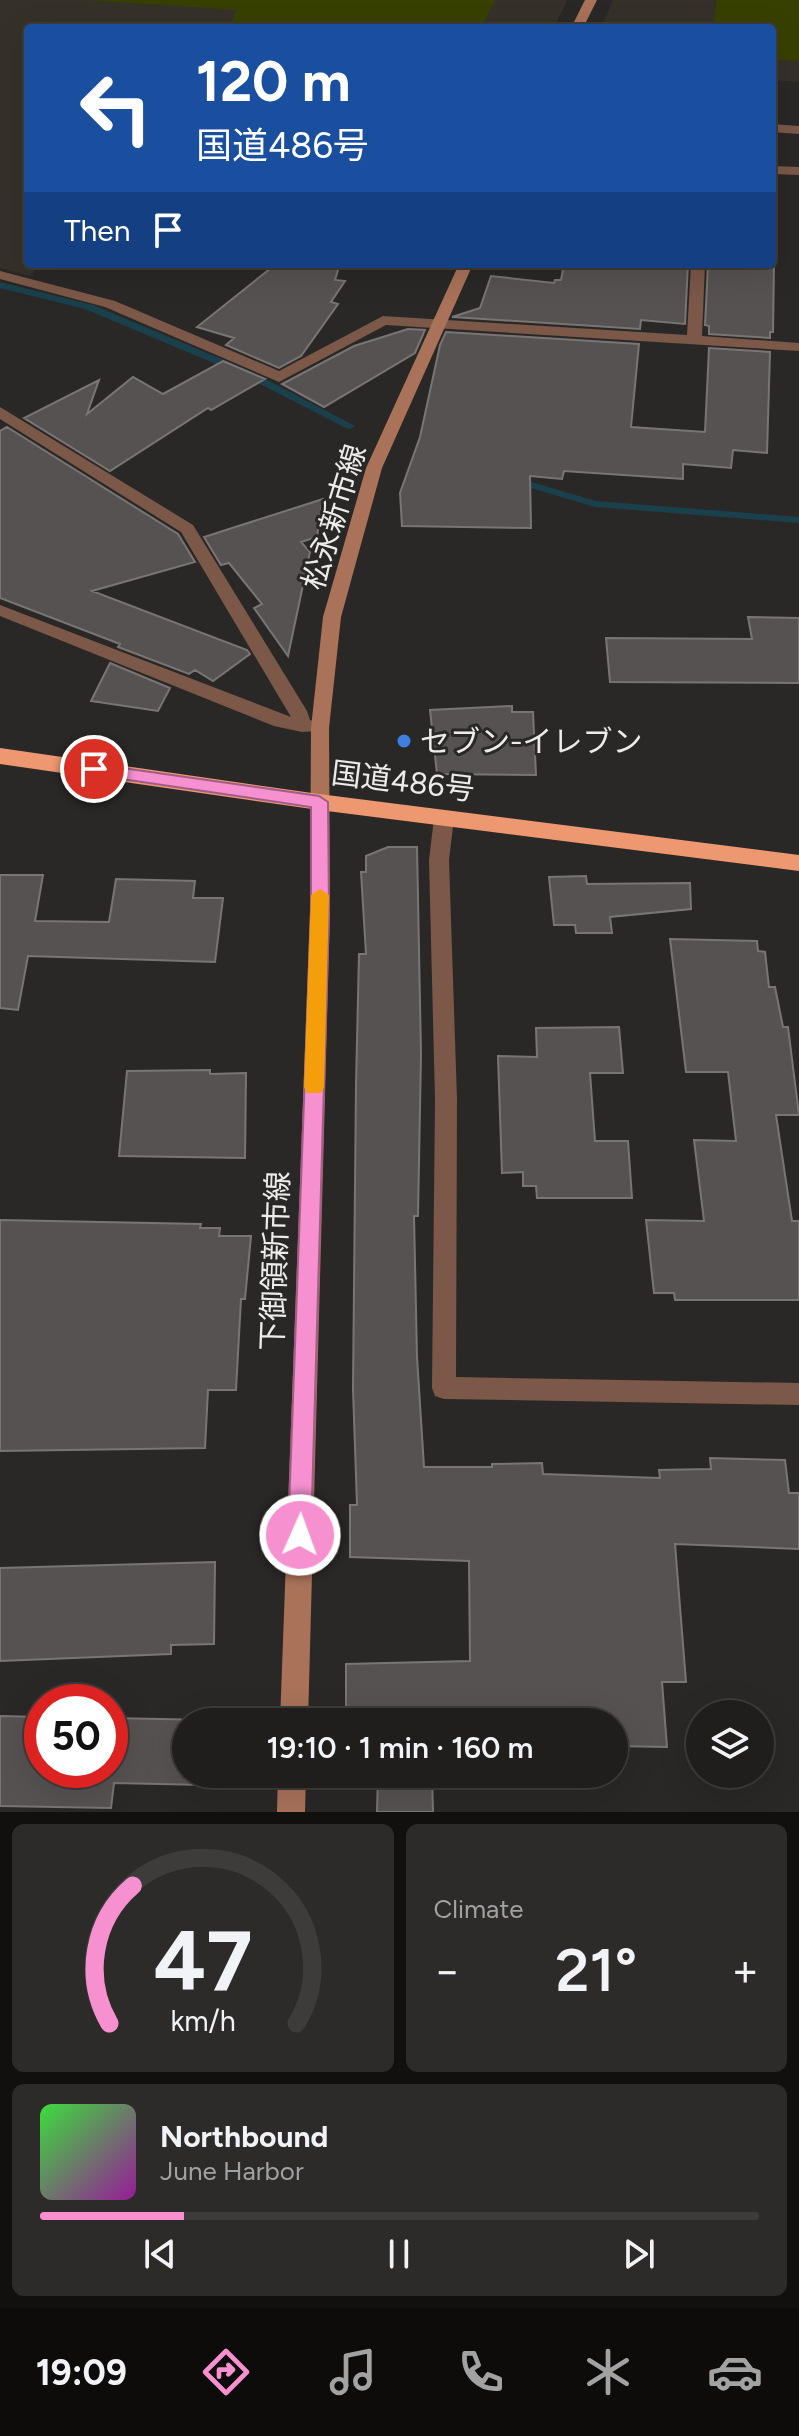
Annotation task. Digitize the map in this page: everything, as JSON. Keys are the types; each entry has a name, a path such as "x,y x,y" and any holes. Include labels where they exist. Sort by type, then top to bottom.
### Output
{"highway":[{"name":"国道486号","path":"0,756 319,802 799,863"}],"main road":[{"path":"579,24 591,0"},
{"name":"松永新市線","path":"319,802 311,727 332,617 374,468 464,268"},
{"name":"下御領新市線","path":"294,1708 320,911 319,802"},
{"path":"291,1812 292,1788"}],"street":[{"path":"776,128 799,130"},
{"path":"776,170 799,171"},
{"path":"694,340 698,268"},
{"path":"0,275 110,304 279,377 383,320 799,347"},
{"path":"0,412 187,529 298,711 311,727"},
{"path":"0,610 280,722 311,727"},
{"path":"444,818 439,860 446,1099 444,1388 799,1394"}],"shaded area":[{"path":"0,0 567,0 556,24 24,24 24,268 36,268 31,276 0,268"},
{"path":"613,0 799,0 799,82 776,80 776,24 603,24"}],"green space":[{"path":"88,0 495,0 483,24 231,24 236,10"},
{"path":"717,0 799,0 799,61 776,59 776,24 714,24"}],"building":[{"path":"271,268 339,268 335,280 345,281 331,302 338,304 301,356 279,368 226,345 234,338 197,327"},
{"path":"563,268 688,268 685,324 641,320 640,329 452,317 480,308 491,276 554,283 561,280"},
{"path":"708,268 774,268 773,332 770,332 770,338 709,334 709,326 705,325"},
{"path":"408,329 425,330 415,353 324,407 282,384 354,346"},
{"path":"446,332 639,344 631,427 705,432 709,348 770,352 767,453 733,450 731,468 683,464 683,479 564,471 562,479 530,476 531,528 402,526 400,493 420,437 440,345"},
{"path":"223,361 265,379 211,410 208,408 110,471 24,418 99,380 87,414 133,377 163,394"},
{"path":"7,427 178,534 195,562 92,591 247,650 250,654 213,681 195,670 189,674 0,598 0,431"},
{"path":"323,499 317,537 301,542 310,552 288,656 254,608 262,604 229,563 221,565 204,537"},
{"path":"748,617 799,618 799,683 610,682 606,638 752,639"},
{"path":"110,663 170,688 158,711 91,701"},
{"path":"512,706 512,712 533,712 536,775 437,774 430,710"},
{"path":"388,847 417,847 421,1054 418,1216 414,1216 417,1357 424,1467 542,1463 543,1474 660,1478 659,1470 711,1469 710,1458 785,1460 789,1493 799,1493 799,1549 675,1544 686,1682 662,1682 667,1747 628,1746 628,1708 346,1708 346,1664 470,1661 469,1561 350,1557 350,1505 357,1505 353,1389 356,1085 359,954 366,954 361,872 366,872 366,856"},
{"path":"0,875 43,875 35,921 109,922 116,879 195,881 193,898 223,898 215,962 28,956 18,1010 0,1008"},
{"path":"586,876 587,884 690,883 691,909 610,917 612,933 576,933 575,925 554,925 549,877"},
{"path":"670,939 757,941 758,951 765,952 769,987 775,987 783,1027 788,1027 799,1115 776,1115 792,1221 799,1221 799,1300 675,1300 674,1293 654,1293 646,1220 704,1221 694,1140 736,1141 728,1072 686,1072"},
{"path":"619,1027 623,1073 590,1073 595,1141 628,1141 632,1198 537,1198 536,1186 523,1186 523,1172 502,1173 498,1056 537,1057 536,1028"},
{"path":"210,1070 210,1074 246,1073 245,1158 119,1156 127,1071"},
{"path":"0,1220 201,1224 200,1228 220,1228 219,1236 251,1236 245,1299 241,1299 236,1390 208,1390 205,1448 0,1451"},
{"path":"215,1562 214,1644 171,1645 171,1654 0,1661 0,1568"},
{"path":"0,1716 24,1717 24,1788 113,1788 111,1808 0,1806"},
{"path":"128,1718 172,1719 172,1784 128,1783"},
{"path":"378,1788 432,1788 433,1812 377,1812"}],"waterway":[{"path":"0,285 89,307 246,373 350,426"},
{"path":"511,479 595,504 799,520"}],"slow traffic":[{"path":"314,1087 320,895"}],"place":[{"name":"セブン-イレブン","path":"404,741"}],"route":[{"path":"94,769 319,802 320,911 300,1535"}]}
